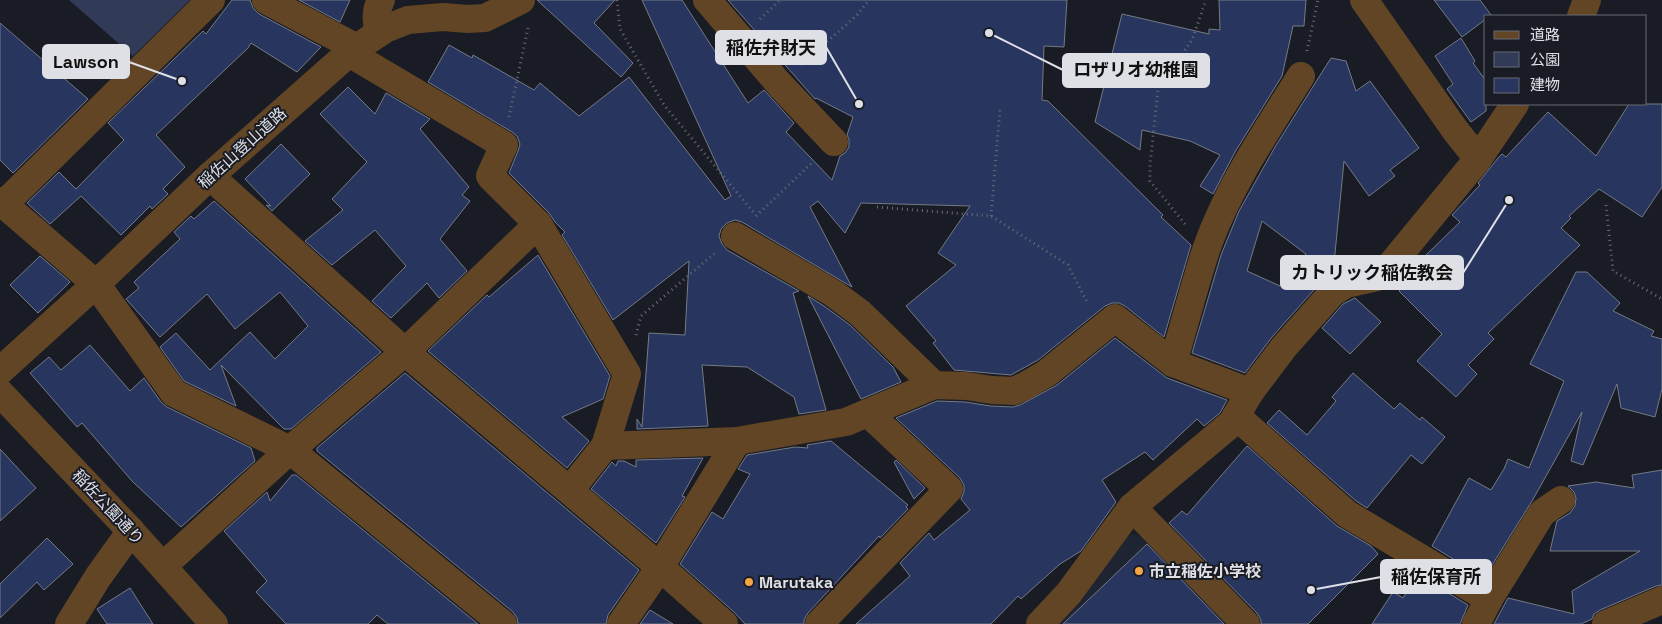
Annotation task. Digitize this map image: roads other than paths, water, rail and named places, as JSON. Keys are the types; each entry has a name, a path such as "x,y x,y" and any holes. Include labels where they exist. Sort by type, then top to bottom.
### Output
{"street":[{"path":"211,0 2,203 96,284 174,393 290,450 503,624"},
{"path":"266,0 353,51 504,145 490,176 538,224 627,374 605,446 570,490"},
{"path":"380,33 376,17 381,0"},
{"path":"706,0 780,85 834,142"},
{"path":"1364,0 1455,130 1478,159"},
{"path":"1581,15 1587,0"},
{"name":"稲佐山登山道路","path":"0,371 96,284 210,176 353,51 380,33 408,20 485,18 525,10"},
{"path":"1173,364 1207,249 1240,178 1263,136 1301,76"},
{"path":"1040,624 1069,593 1132,507 1232,423 1250,392 1284,347 1333,292 1346,284 1377,277 1390,266 1478,159 1514,105"},
{"path":"210,176 405,352 570,490 724,624"},
{"path":"163,566 290,450 405,352 538,224"},
{"path":"735,236 833,294 860,313 934,385"},
{"path":"605,446 736,441 846,422 934,385 1014,391 1047,373 1115,318 1173,364 1250,392"},
{"name":"稲佐公園通り","path":"0,393 131,531 214,624"},
{"path":"819,624 949,490 868,413"},
{"path":"1236,416 1347,514 1489,599"},
{"path":"621,624 660,567 736,441"},
{"path":"1476,624 1489,599 1542,513 1561,500"},
{"path":"1132,507 1246,624"},
{"path":"69,624 98,577 131,531"},
{"path":"1606,624 1662,600"}],"place":[{"name":"ロザリオ幼稚園","path":"989,33"},
{"name":"Lawson","path":"182,81"},
{"name":"稲佐弁財天","path":"859,104"},
{"name":"カトリック稲佐教会","path":"1509,200"},
{"name":"市立稲佐小学校","path":"1139,571"},
{"name":"Marutaka","path":"749,582"},
{"name":"稲佐保育所","path":"1311,590"}]}
